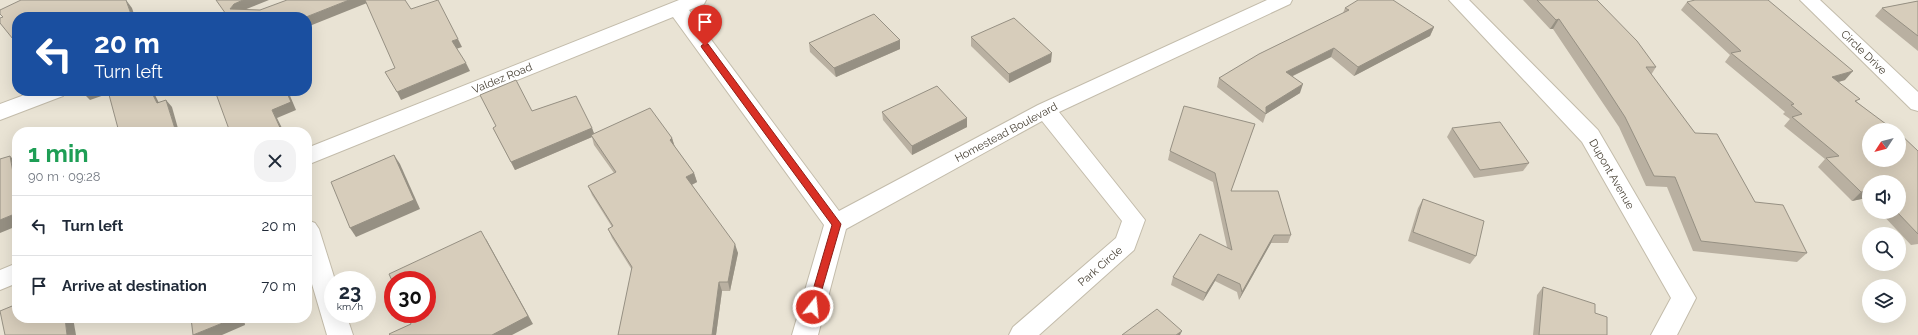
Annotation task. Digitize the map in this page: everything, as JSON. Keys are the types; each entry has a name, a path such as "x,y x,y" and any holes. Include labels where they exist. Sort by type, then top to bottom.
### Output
{"street":[{"name":"Valdez Road","path":"312,155 697,0"},
{"name":"Homestead Boulevard","path":"836,224 1045,110 1283,0"},
{"name":"Dupont Avenue","path":"1458,0 1590,136 1684,298 1664,335"},
{"name":"Circle Drive","path":"1811,0 1918,104"},
{"path":"677,8 836,224 805,335"},
{"path":"0,112 43,96"},
{"name":"Park Circle","path":"1022,335 1126,244 1134,220 1045,110"},
{"path":"312,245 324,284"},
{"path":"0,280 12,275"},
{"path":"336,323 340,335"}],"shaded area":[{"path":"0,0 1918,0 1918,335 0,335"}],"building":[{"path":"21,0 126,0 130,12 12,12 12,38 0,23 0,18 3,17 0,14 0,10"},
{"path":"216,0 243,0 234,4 230,9 260,10 287,0 349,0 312,15 312,12 224,12"},
{"path":"365,0 405,0 411,9 438,0 458,39 452,41 466,63 397,92 385,72 395,68"},
{"path":"1358,0 1393,0 1434,27 1358,67 1334,48 1286,72 1303,84 1266,107 1266,114 1219,78 1259,54 1349,10 1345,8"},
{"path":"1537,0 1597,0 1637,41 1656,67 1646,67 1695,133 1717,134 1755,202 1783,205 1807,253 1701,241 1675,177 1654,176 1625,117 1601,80 1559,19 1556,20"},
{"path":"1695,0 1768,0 1853,71 1832,77 1860,99 1855,101 1885,123 1862,123 1862,167 1906,167 1906,140 1918,151 1918,234 1904,219 1906,219 1906,175 1862,175 1861,192 1826,158 1839,156 1792,117 1802,114 1791,105 1794,104 1731,53 1741,51 1687,2"},
{"path":"1918,1 1918,36 1882,8"},
{"path":"874,14 900,40 834,68 809,43"},
{"path":"1014,18 1052,53 1009,74 971,37"},
{"path":"516,80 532,111 576,96 592,128 511,162 493,128 496,126 480,95"},
{"path":"937,86 967,118 912,146 882,112"},
{"path":"109,96 154,96 157,103 166,100 174,127 118,127"},
{"path":"217,96 288,96 291,102 272,110 280,127 228,127"},
{"path":"1184,106 1255,124 1231,191 1278,191 1291,235 1274,235 1242,292 1240,284 1218,274 1206,293 1173,277 1200,234 1232,250 1215,173 1170,151"},
{"path":"650,108 672,138 670,140 694,173 686,177 735,244 728,282 719,282 712,335 618,335 632,267 608,229 613,226 588,186 616,172 591,135"},
{"path":"1500,122 1529,163 1480,170 1452,128"},
{"path":"394,155 414,200 350,228 331,182"},
{"path":"10,156 12,167 12,215 0,220 0,159"},
{"path":"1423,199 1484,221 1476,256 1413,232"},
{"path":"481,231 528,316 492,335 390,335 389,334 411,323 436,323 436,271 395,271"},
{"path":"1543,287 1595,304 1595,313 1607,317 1607,335 1539,335"},
{"path":"12,306 12,323 66,323 67,335 5,335 0,311"},
{"path":"1157,309 1182,331 1176,335 1122,335"},
{"path":"192,323 223,323 193,335"}],"route":[{"path":"705,46 836,224 813,307"}]}
